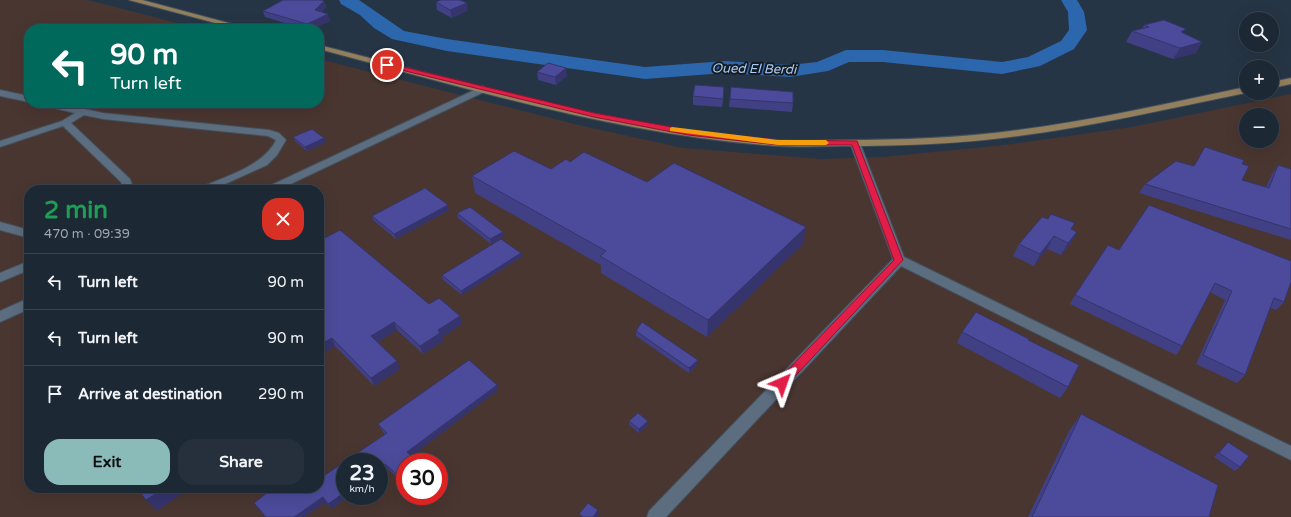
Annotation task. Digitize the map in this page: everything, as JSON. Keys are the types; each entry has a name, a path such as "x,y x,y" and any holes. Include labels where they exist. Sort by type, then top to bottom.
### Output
{"main road":[{"path":"133,0 227,24"},
{"path":"324,48 483,89 594,115 688,132 778,143 855,143 984,137 1049,128 1239,91"},
{"path":"1279,84 1291,81"}],"street":[{"path":"280,185 483,89"},
{"path":"0,93 24,98"},
{"path":"62,108 81,113 269,133 276,135 280,140 275,151 263,163 213,185"},
{"path":"0,144 65,123 81,113"},
{"path":"65,123 126,181 127,185"},
{"path":"855,143 899,260 1291,453"},
{"path":"0,226 24,233"},
{"path":"655,517 899,260"},
{"path":"0,278 24,266"},
{"path":"0,316 24,305"}],"shaded area":[{"path":"0,0 87,0 181,24 24,24 24,108 324,108 324,60 578,125 683,148 821,159 883,157 1005,145 1132,127 1262,100 1279,100 1279,96 1291,94 1291,517 0,517"}],"building":[{"path":"283,0 321,0 324,1 315,10 328,14 307,24 263,11"},
{"path":"441,0 460,0 467,3 450,10 436,2"},
{"path":"1164,20 1186,29 1181,32 1202,42 1180,48 1132,31 1149,27 1144,25"},
{"path":"548,63 566,68 555,77 537,72"},
{"path":"695,85 724,87 723,99 693,96"},
{"path":"731,87 793,92 793,103 730,99"},
{"path":"312,129 324,138 305,147 293,137"},
{"path":"1205,147 1244,160 1242,164 1249,166 1242,180 1269,188 1278,165 1291,169 1291,229 1145,184 1176,161 1194,166"},
{"path":"514,151 551,169 566,159 570,162 584,152 647,182 674,163 806,227 708,320 600,256 606,251 472,176"},
{"path":"425,188 448,205 394,234 372,216"},
{"path":"1149,205 1291,261 1291,282 1284,302 1274,298 1245,375 1203,355 1232,291 1215,283 1182,346 1075,295 1108,245 1119,250"},
{"path":"470,207 503,232 490,239 457,213"},
{"path":"1051,214 1075,223 1071,229 1077,232 1068,243 1054,236 1040,254 1019,244 1042,217 1048,219"},
{"path":"340,230 429,304 439,298 460,316 438,330 440,333 420,346 394,322 371,336 397,361 371,378 332,338 324,342 324,238"},
{"path":"501,239 521,253 461,291 442,275"},
{"path":"976,312 1079,365 1068,387 962,332"},
{"path":"642,322 698,360 689,368 636,331"},
{"path":"469,360 497,385 407,452 408,453 396,453 396,474 388,467 388,453 357,453 387,433 378,424"},
{"path":"638,413 648,421 639,429 629,421"},
{"path":"1081,414 1218,485 1209,517 1032,517"},
{"path":"1228,442 1249,456 1240,467 1219,453"},
{"path":"336,468 336,498 328,504 323,497 294,517 266,517 254,503 267,493 324,493 324,476"},
{"path":"141,493 156,493 146,500"},
{"path":"588,503 598,510 593,517 583,517 579,514"}],"waterway":[{"name":"Oued El Berdi","path":"347,0 366,11 380,24 398,35 447,45 645,73 725,67 790,71 821,67 846,56 883,56 1002,68 1033,62 1068,45 1078,30 1076,12 1069,0"}],"slow traffic":[{"path":"672,130 778,143 826,143"}],"route":[{"path":"387,65 594,115 688,132 778,143 855,143 899,260 782,383"}]}
